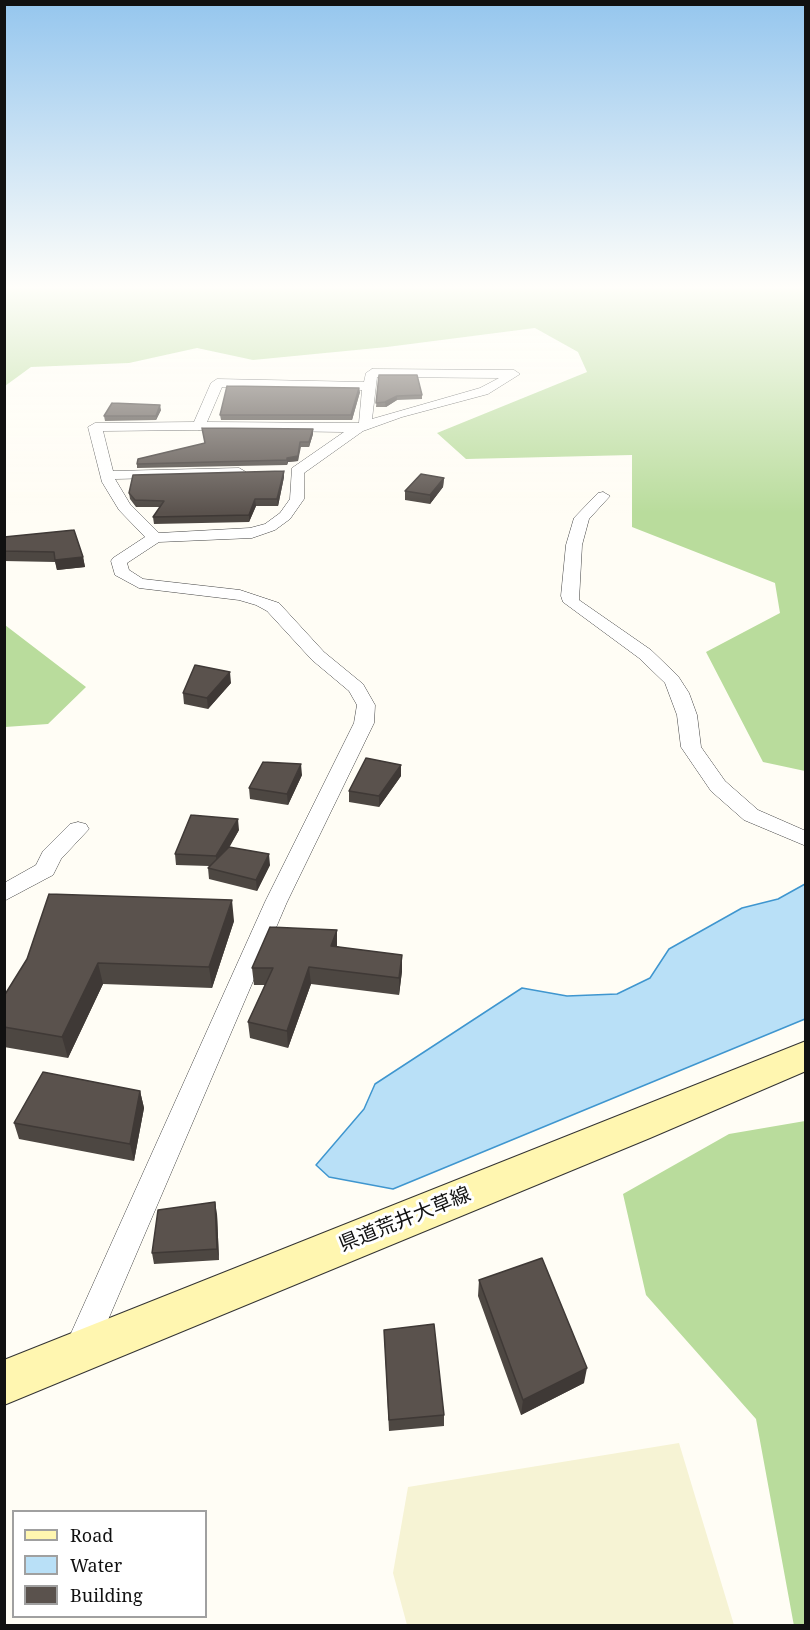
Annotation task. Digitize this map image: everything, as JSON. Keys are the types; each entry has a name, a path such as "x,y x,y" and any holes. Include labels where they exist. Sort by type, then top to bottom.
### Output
{"main road":[{"name":"県道荒井大草線","path":"4,1383 806,1056"}],"street":[{"path":"79,1352 276,902 364,723 366,705 356,688 318,656 273,607 262,601 240,595 139,583 128,579 121,572 119,561 155,538 252,533 270,527 285,516 297,499 291,476 361,427 372,373 514,374 484,391 361,427 94,427 108,478 124,507 155,538"},
{"path":"199,426 217,383 369,386"},
{"path":"108,478 250,476"},
{"path":"603,496 591,506 580,527 571,560 568,596 571,602 645,654 672,680 680,693 687,715 691,747 718,786 751,815 806,839"},
{"path":"4,894 45,870 51,856 78,829"}],"shaded area":[{"path":"679,1443 734,1625 407,1625 393,1573 408,1487"}],"green space":[{"path":"5,361 138,361 31,367 5,386"},
{"path":"582,361 805,361 805,771 763,762 706,652 780,613 775,583 632,527 632,455 466,459 437,433 587,372"},
{"path":"5,625 86,687 48,724 5,727"},
{"path":"805,1121 806,1625 794,1626 756,1419 646,1295 623,1194 729,1134"}],"water":[{"path":"805,884 805,1019 393,1189 329,1177 316,1165 364,1109 375,1084 522,988 567,996 617,994 650,978 669,949 742,908 778,899"}],"building":[{"path":"379,375 417,375 422,395 397,396 385,402 376,403"},
{"path":"227,386 359,388 351,415 220,415"},
{"path":"112,403 160,405 156,416 104,416"},
{"path":"202,428 313,429 309,442 300,442 298,456 287,458 287,460 137,464 138,459 205,443"},
{"path":"284,471 277,499 255,499 249,515 153,517 164,501 135,500 129,493 133,475"},
{"path":"421,474 444,478 430,495 405,491"},
{"path":"74,530 83,557 55,560 54,552 4,551 4,537"},
{"path":"195,665 230,672 207,698 183,693"},
{"path":"366,758 401,765 379,796 349,791"},
{"path":"263,762 301,764 287,794 249,788"},
{"path":"191,815 238,819 216,856 175,854"},
{"path":"229,847 269,854 256,880 208,868"},
{"path":"49,894 232,900 209,967 98,963 62,1037 4,1027 4,996 27,959"},
{"path":"270,927 337,930 331,946 402,955 399,978 309,967 287,1031 248,1022 273,968 252,968"},
{"path":"43,1072 140,1091 130,1144 14,1123"},
{"path":"215,1202 217,1249 152,1253 158,1210"},
{"path":"542,1258 587,1368 523,1400 479,1280"},
{"path":"434,1324 444,1415 389,1420 384,1330"}]}
